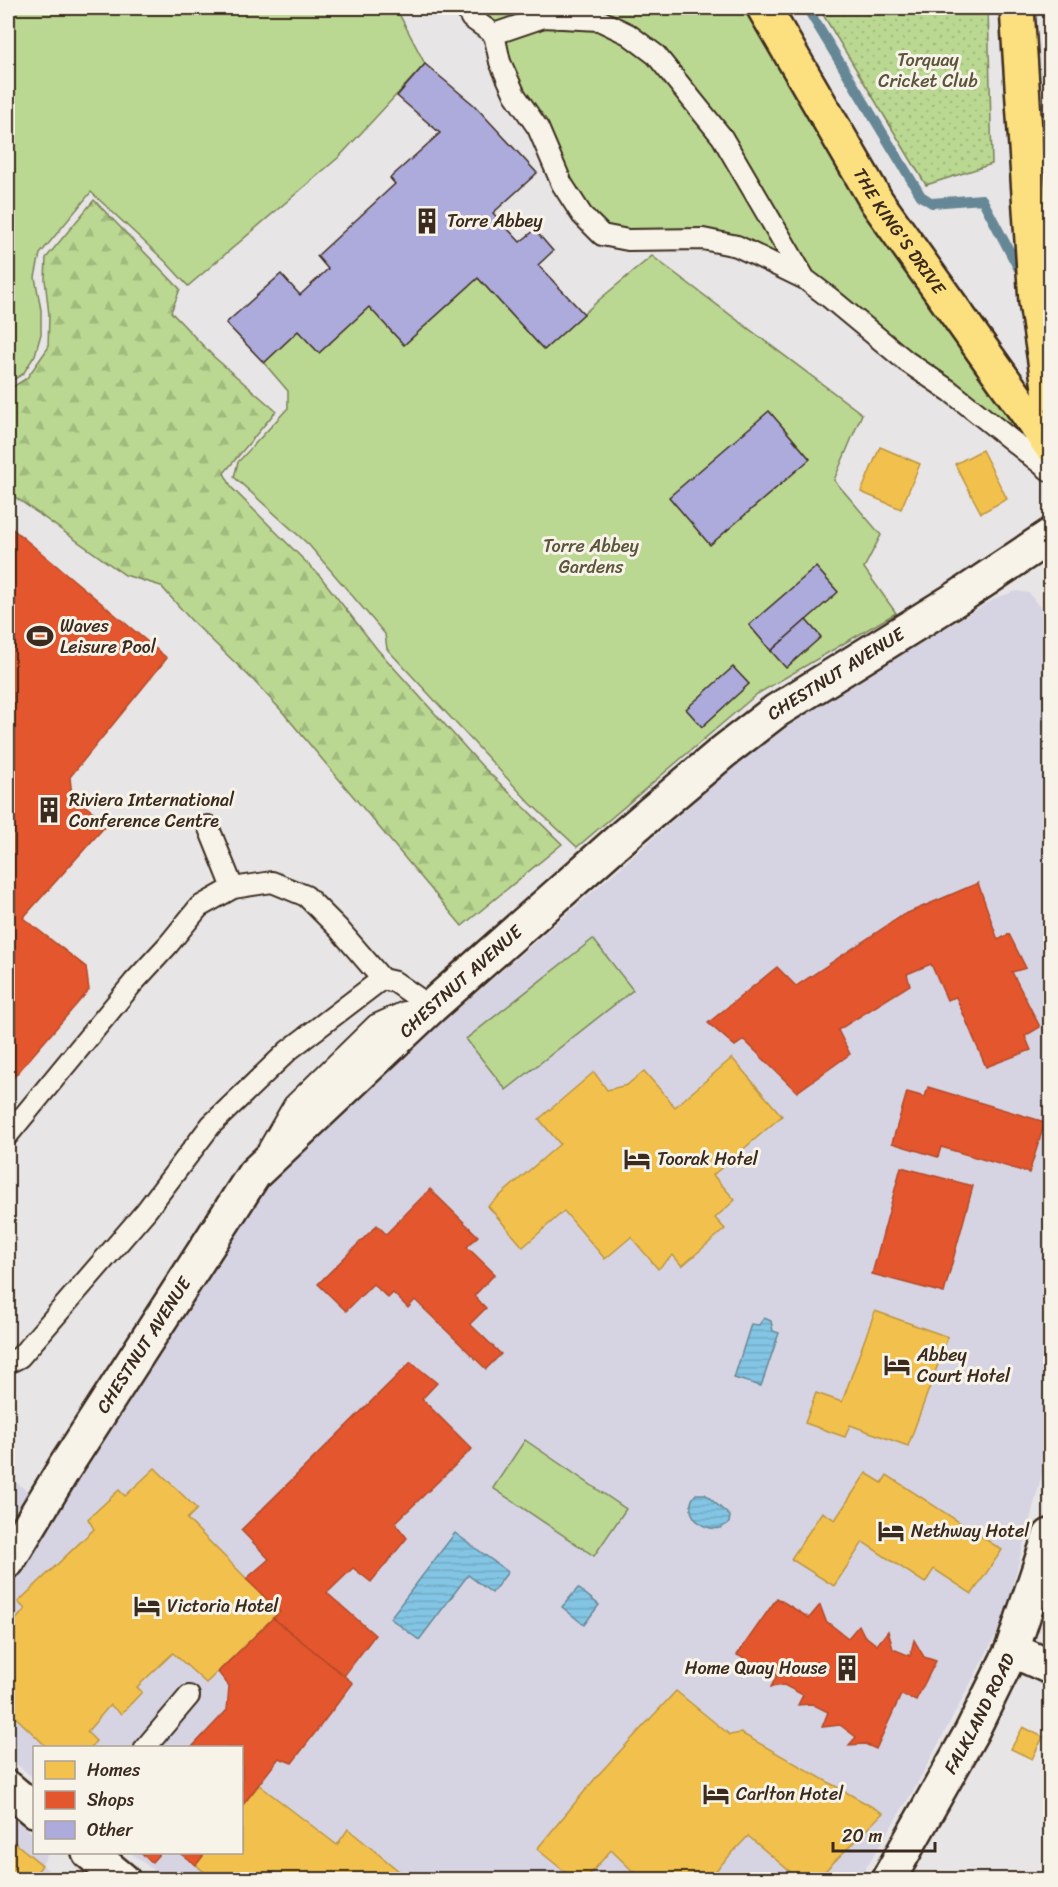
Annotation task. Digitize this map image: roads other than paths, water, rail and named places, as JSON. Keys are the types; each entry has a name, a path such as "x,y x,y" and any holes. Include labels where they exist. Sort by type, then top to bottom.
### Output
{"main road":[{"name":"THE KING'S DRIVE","path":"764,8 878,202 1050,445"},
{"path":"1017,8 1036,302 1050,394"}],"street":[{"name":"CHESTNUT AVENUE","path":"8,1561 65,1467 254,1174 431,1007 723,752 776,711 962,595 1050,536"},
{"name":"FALKLAND ROAD","path":"888,1880 972,1731 1012,1650 1050,1536"},
{"path":"1012,1650 1050,1667"},
{"path":"8,1788 33,1809"},
{"path":"90,1854 123,1880"}],"lane":[{"path":"465,8 471,18 494,34 501,62 515,95 538,128 562,184 582,214 602,235 628,240 703,239 737,246 804,279 906,361 950,391 1050,471"},
{"path":"494,34 544,17 599,20 628,34 656,55 722,136 804,279"},
{"path":"208,826 233,888"},
{"path":"8,1135 199,907 233,888 272,882 306,896 338,928 382,979 395,982 431,1007"},
{"path":"8,1363 20,1357 146,1211 211,1125 289,1050 382,979"},
{"path":"254,1174 294,1105 376,1025 405,1012 431,1007"},
{"path":"147,1746 189,1696"}],"water":[{"path":"764,1318 771,1321 773,1331 779,1333 761,1386 734,1378 751,1324 759,1325"},
{"path":"696,1494 705,1494 730,1516 729,1523 720,1528 713,1528 700,1523 692,1513 691,1507"},
{"path":"455,1533 508,1572 492,1593 468,1575 419,1640 390,1618"},
{"path":"578,1588 599,1605 584,1625 562,1607"}],"waterway":[{"path":"807,8 921,196 932,203 982,199 1023,277"}],"place":[{"name":"Torre Abbey","path":"427,221"},
{"name":"Waves Leisure Pool","path":"40,636"},
{"name":"Riviera International Conference Centre","path":"49,810"},
{"name":"Toorak Hotel","path":"637,1159"},
{"name":"Abbey Court Hotel","path":"897,1365"},
{"name":"Nethway Hotel","path":"891,1531"},
{"name":"Victoria Hotel","path":"147,1606"},
{"name":"Home Quay House","path":"847,1668"},
{"name":"Carlton Hotel","path":"716,1794"}],"park label":[{"name":"Torquay Cricket Club","path":"928,70"},
{"name":"Torre Abbey Gardens","path":"591,556"}]}
